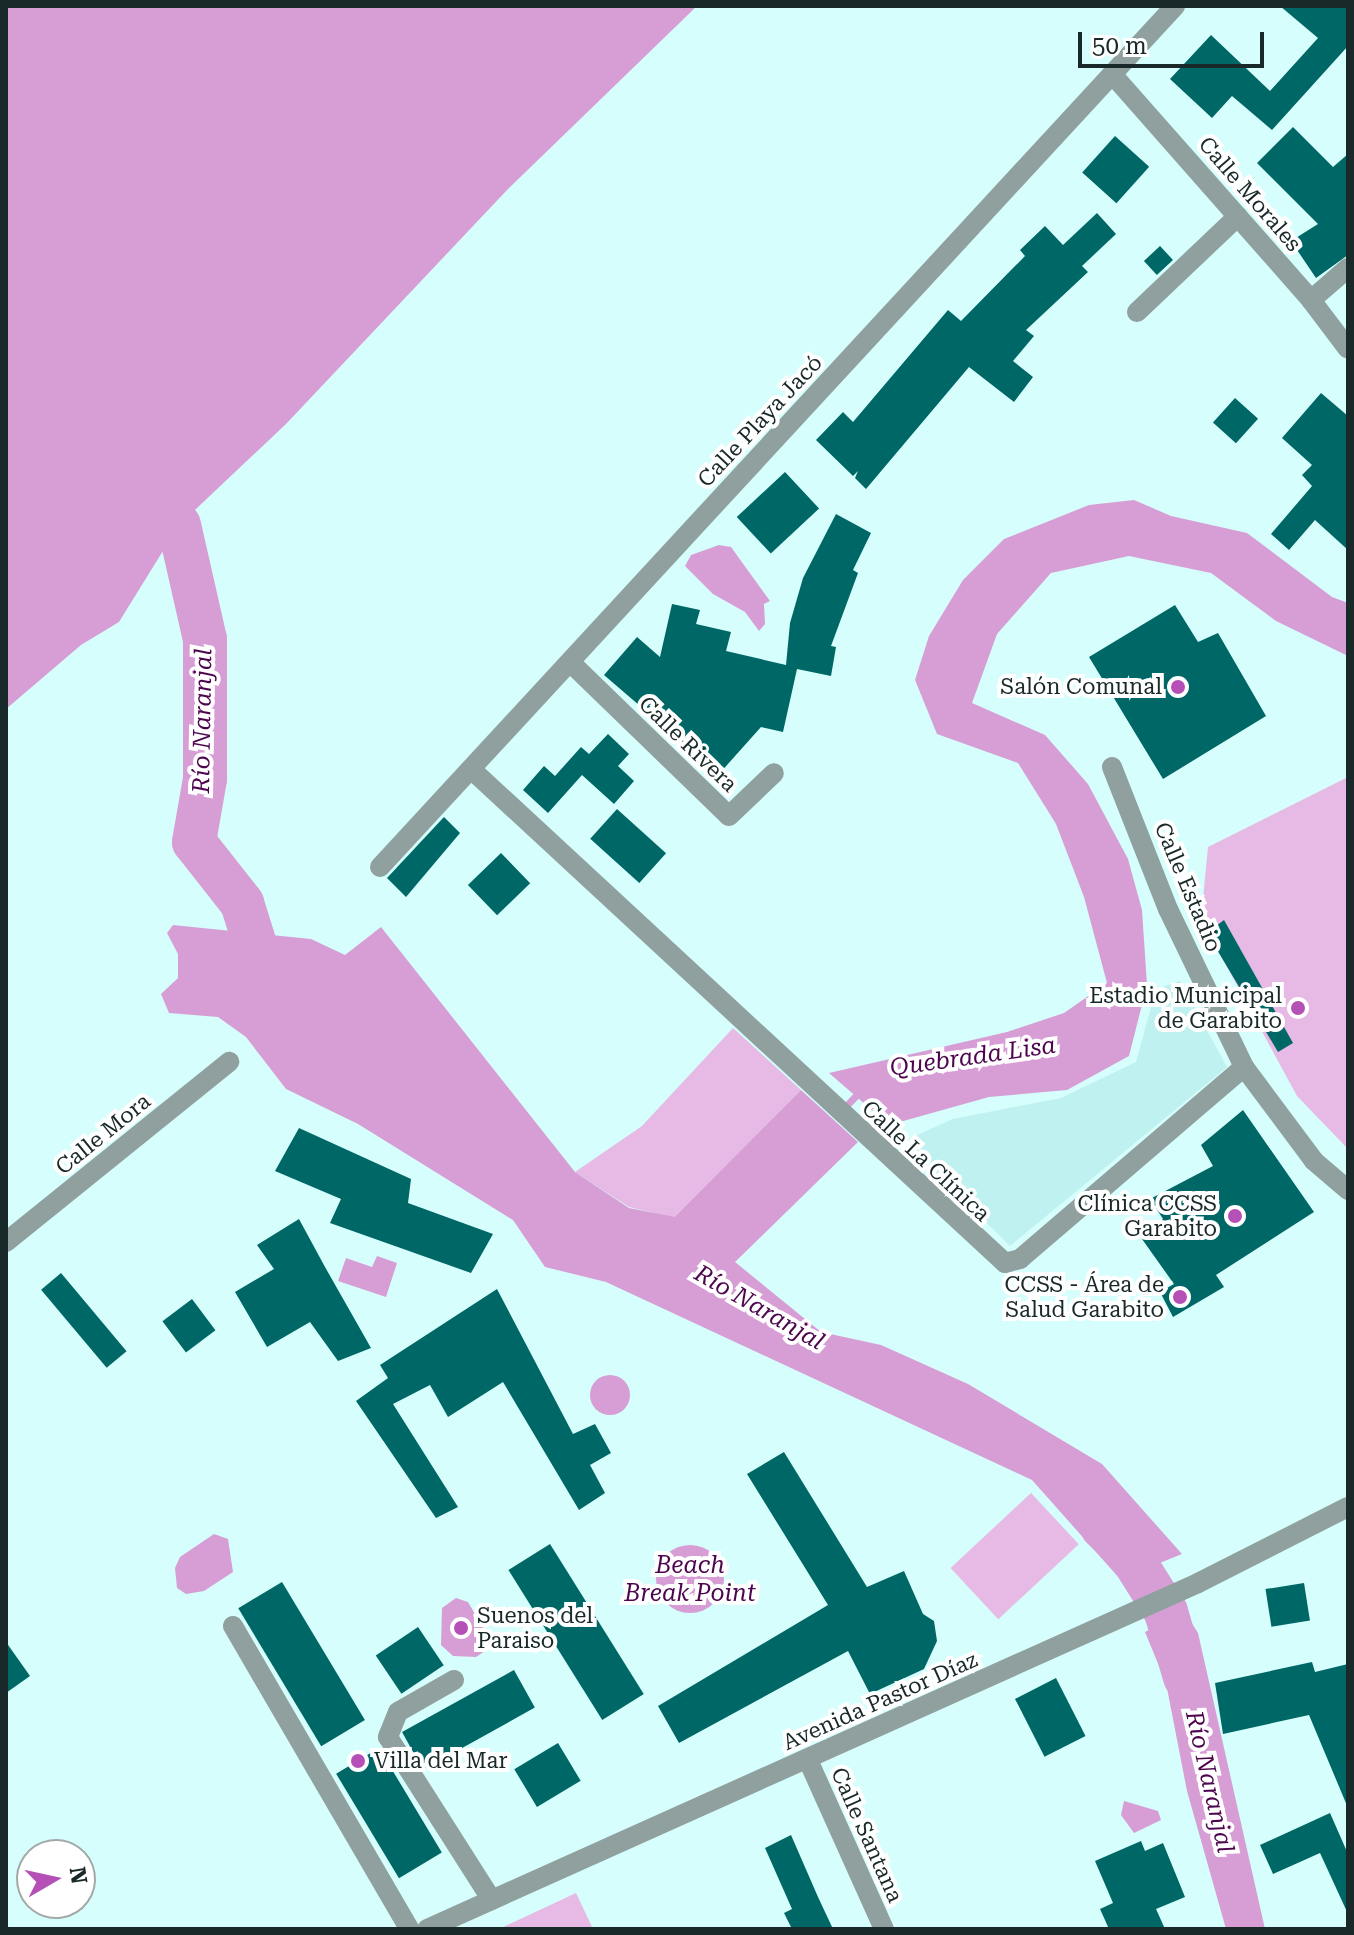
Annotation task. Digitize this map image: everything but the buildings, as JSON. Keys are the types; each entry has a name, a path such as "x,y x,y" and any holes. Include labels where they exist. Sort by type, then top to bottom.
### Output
{"street":[{"name":"Calle Playa Jacó","path":"380,867 1175,6"},
{"name":"Calle Morales","path":"1112,74 1311,300 1348,349"},
{"path":"1137,312 1238,216"},
{"path":"1311,300 1348,268"},
{"name":"Calle Rivera","path":"570,662 729,816 774,773"},
{"name":"Calle Estadio","path":"1112,767 1168,909 1244,1067"},
{"name":"Calle La Clínica","path":"471,769 996,1258 1012,1263 1244,1067"},
{"name":"Calle Mora","path":"6,1242 229,1062"},
{"path":"1244,1067 1314,1161 1348,1190"},
{"name":"Avenida Pastor Díaz","path":"427,1929 1198,1583 1348,1507"},
{"path":"233,1626 409,1929"},
{"path":"454,1680 398,1712 388,1737 492,1900"},
{"name":"Calle Santana","path":"808,1760 884,1929"}],"shaded area":[{"name":"Estadio Municipal de Garabito","path":"1348,777 1348,1149 1297,1096 1201,919 1208,847"},
{"path":"1180,981 1227,1067 1010,1246 904,1141 953,1119 1061,1098 1136,1062 1156,989"},
{"path":"733,1028 801,1090 675,1218 629,1207 575,1172 642,1126"},
{"path":"1031,1493 1079,1544 998,1619 951,1568"},
{"path":"576,1893 593,1929 499,1929"}],"water":[{"path":"6,6 697,6 508,189 286,424 179,525 119,622 81,645 6,709"},
{"path":"1134,500 1171,516 1247,533 1332,597 1348,603 1348,656 1276,621 1211,573 1129,556 1051,573 997,634 972,703 1045,735 1088,784 1128,859 1142,910 1147,985 1129,1056 1067,1090 989,1097 889,1125 829,1073 1007,1032 1064,1013 1107,983 1084,897 1056,824 1018,763 937,734 915,680 929,636 963,580 1004,539 1089,505"},
{"path":"719,545 731,547 770,601 764,604 765,624 759,631 745,612 713,594 685,566 691,555"},
{"path":"173,925 311,939 345,955 381,927 575,1172 629,1208 675,1217 801,1090 858,1142 735,1262 821,1332 881,1345 968,1384 1102,1464 1182,1554 1120,1579 1032,1480 606,1282 545,1267 513,1220 358,1124 286,1089 246,1037 218,1017 169,1013 161,994 178,978 178,954 167,933"},
{"path":"377,1256 397,1263 386,1297 338,1281 346,1258 372,1267"},
{"path":"610,1375 624,1381 630,1395 624,1409 610,1415 596,1409 590,1395 596,1381"},
{"path":"214,1534 228,1539 233,1572 204,1591 186,1594 177,1588 175,1568 180,1557"},
{"name":"Beach Break Point","path":"690,1545 714,1555 724,1579 714,1603 690,1613 666,1603 656,1579 666,1555"},
{"name":"Suenos del Paraiso","path":"456,1598 468,1602 486,1633 488,1649 476,1657 453,1656 441,1645 442,1608"},
{"path":"1184,1611 1198,1633 1265,1929 1226,1929 1187,1791 1166,1683 1145,1632"},
{"path":"1124,1801 1158,1811 1161,1820 1134,1833 1121,1815"}],"waterway":[{"name":"Río Naranjal","path":"179,525 205,639 205,779 194,842 242,903 269,989"},
{"name":"Quebrada Lisa","path":"841,1111 860,1091"},
{"name":"Río Naranjal","path":"1102,1527 1129,1553 1166,1612 1185,1677"}],"place":[{"name":"Salón Comunal","path":"1178,687"},
{"name":"Estadio Municipal de Garabito","path":"1298,1008"},
{"name":"Clínica CCSS Garabito","path":"1235,1216"},
{"name":"CCSS - Área de Salud Garabito","path":"1180,1297"},
{"name":"Suenos del Paraiso","path":"461,1628"},
{"name":"Villa del Mar","path":"358,1761"}]}
